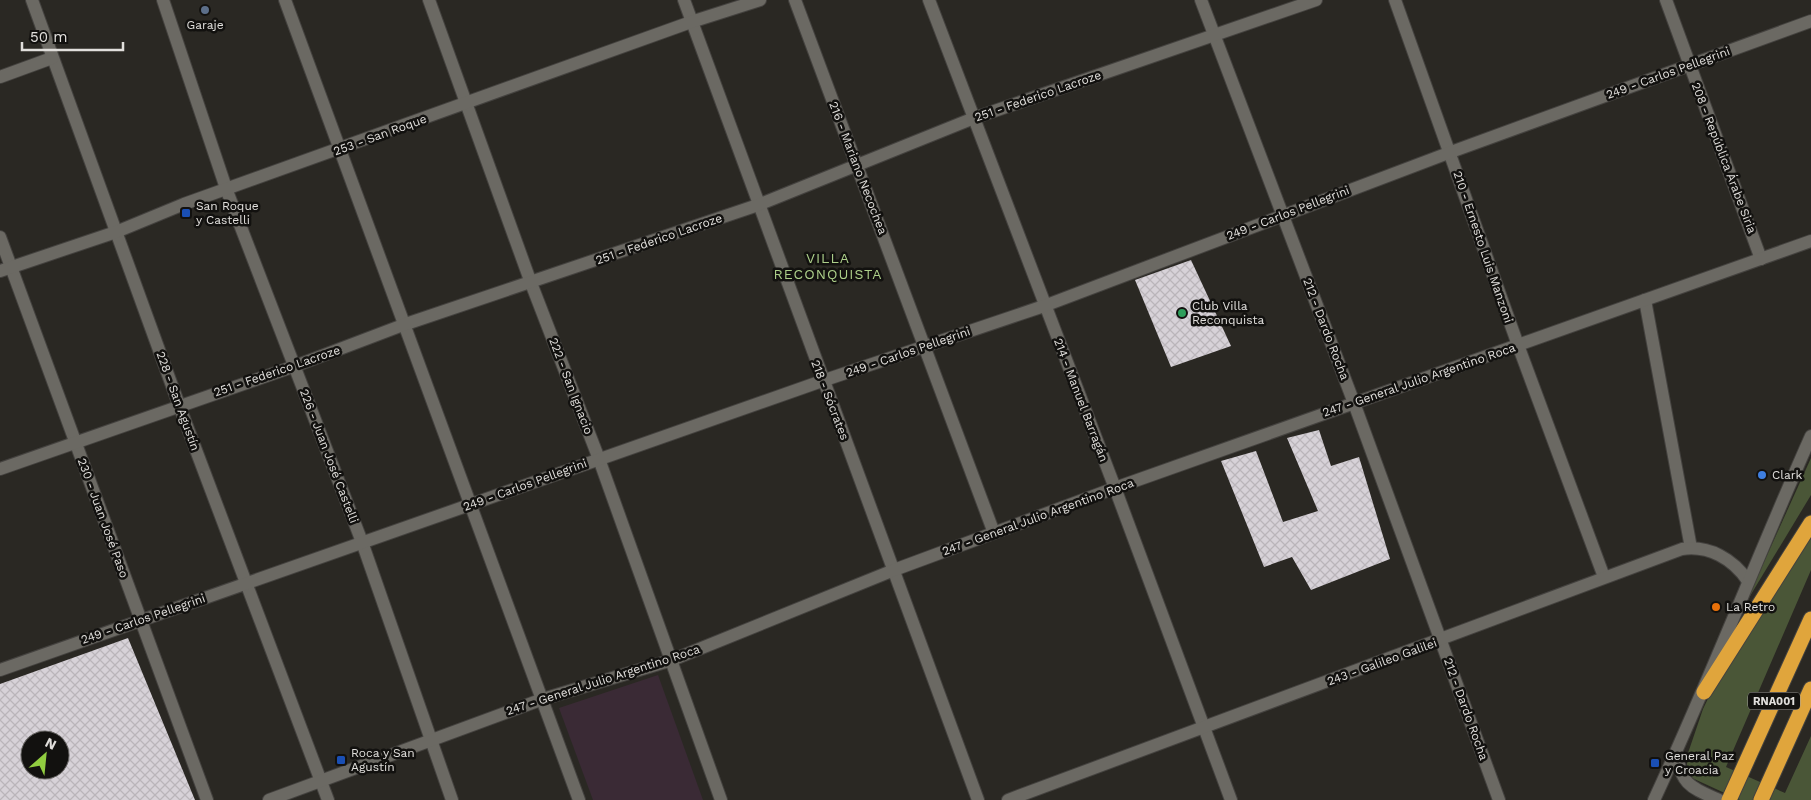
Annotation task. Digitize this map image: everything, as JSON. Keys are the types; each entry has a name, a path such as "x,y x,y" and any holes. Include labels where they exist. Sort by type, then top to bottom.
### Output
{"highway":[{"path":"1704,692 1811,523"},
{"name":"RNA001","path":"1729,800 1811,619"},
{"name":"RNA001","path":"1762,798 1811,689"}],"street":[{"name":"228 - San Agustín","path":"32,0 179,405 328,800"},
{"name":"226 - Juan José Castelli","path":"163,0 227,190 362,542 452,800"},
{"path":"285,0 341,148 403,325 472,504 579,800"},
{"name":"222 - San Ignacio","path":"429,0 468,102 531,283 599,458 722,800"},
{"name":"218 - Sócrates","path":"684,0 822,380 978,800"},
{"name":"253 - San Roque","path":"6,269 116,232 184,204 691,22 760,0"},
{"name":"216 - Mariano Necochea","path":"795,0 994,533"},
{"name":"214 - Manuel Barragán","path":"929,0 1044,306 1115,488 1231,800"},
{"name":"212 - Dardo Rocha","path":"1201,0 1354,403 1499,800"},
{"name":"251 - Federico Lacroze","path":"0,469 295,366 403,325 758,205 974,118 1316,0"},
{"name":"210 - Ernesto Luis Manzoni","path":"1395,0 1518,345 1604,577"},
{"name":"208 - República Árabe Siria","path":"1666,0 1761,259"},
{"name":"249 - Carlos Pellegrini","path":"0,670 822,380 1044,306 1450,152 1811,21"},
{"path":"0,77 52,58"},
{"name":"230 - Juan José Paso","path":"0,237 6,269 76,442 207,800"},
{"name":"247 - General Julio Argentino Roca","path":"269,800 543,699 672,660 894,570 1115,488 1811,241"},
{"path":"1644,300 1691,548 1703,548 1727,558 1748,581"},
{"path":"1654,800 1704,692 1748,581 1811,436"},
{"name":"243 - Galileo Galilei","path":"1008,800 1442,640 1604,577 1691,548"},
{"path":"1677,750 1679,770 1685,781 1694,789 1719,800"}],"shaded area":[{"path":"658,675 703,800 593,800 559,708"}],"green space":[{"path":"1811,458 1811,495 1744,606"},
{"path":"1811,530 1811,570 1726,767 1785,793 1811,736 1811,800 1740,800 1692,778 1687,770 1687,756 1703,709 1717,680"}],"building":[{"name":"Club Villa Reconquista","path":"1191,260 1231,346 1171,367 1135,280"},
{"path":"1319,430 1331,466 1359,457 1390,559 1311,590 1292,557 1264,567 1221,461 1256,451 1283,522 1318,511 1287,438"},
{"path":"128,638 195,800 0,800 0,684"}],"place":[{"name":"Garaje","path":"205,10"},
{"name":"San Roque y Castelli","path":"186,213"},
{"name":"Club Villa Reconquista","path":"1182,313"},
{"name":"Clark","path":"1762,475"},
{"name":"La Retro","path":"1716,607"},
{"name":"Roca y San Agustín","path":"341,760"},
{"name":"General Paz y Croacia","path":"1655,763"}],"district":[{"name":"VILLA RECONQUISTA","path":"828,266"}]}
